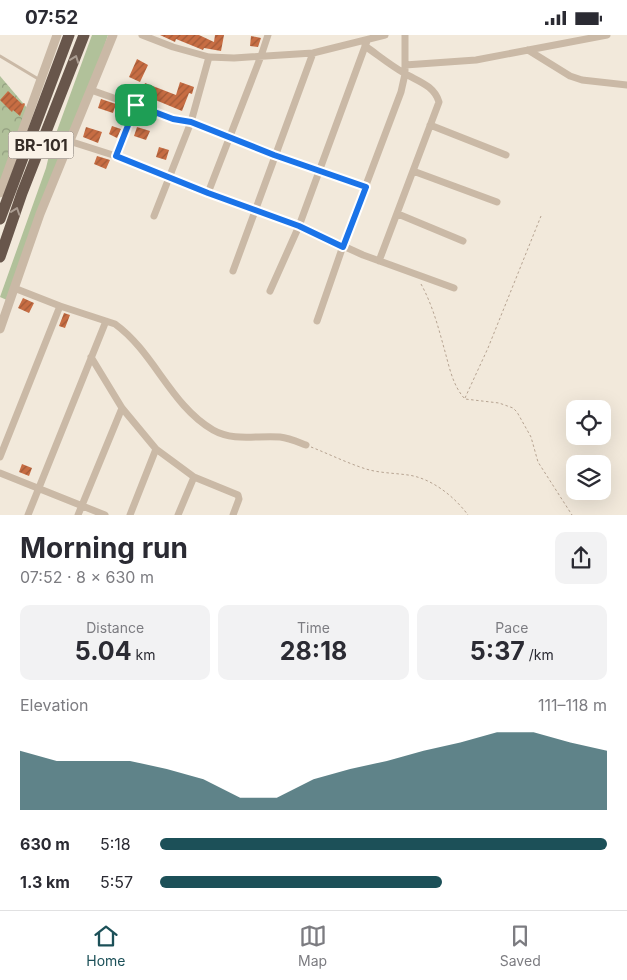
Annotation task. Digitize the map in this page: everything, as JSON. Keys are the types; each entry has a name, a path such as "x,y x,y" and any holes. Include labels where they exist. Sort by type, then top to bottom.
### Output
{"highway":[{"name":"BR-101","path":"0,219 69,35"},
{"name":"BR-101","path":"0,257 22,193 84,35"}],"street":[{"path":"0,193 57,35"},
{"path":"0,329 40,214 113,35"},
{"path":"142,35 172,47 209,57 313,53 366,43 386,35"},
{"path":"208,193 268,35"},
{"path":"405,65 476,59 607,35"},
{"path":"317,321 401,92 405,74 404,38"},
{"path":"366,43 405,74 423,82 438,99 438,105 379,261"},
{"path":"270,291 299,226 366,43"},
{"path":"528,50 570,76 582,80 627,85"},
{"path":"233,271 313,53"},
{"path":"154,216 191,122 209,57"},
{"path":"91,90 173,119 191,122 274,155 366,187"},
{"path":"116,156 136,105"},
{"path":"430,125 506,155"},
{"path":"69,141 116,156 208,193 255,209 299,226 343,247 454,288"},
{"path":"413,171 497,202"},
{"path":"398,214 463,241"},
{"path":"14,288 60,306 115,324 142,350 188,409 214,431 236,438 282,437 306,445"},
{"path":"0,457 60,306"},
{"path":"28,515 106,321"},
{"path":"91,357 122,408 156,449 194,477 238,495 239,499 233,515"},
{"path":"78,515 122,408"},
{"path":"130,515 156,449"},
{"path":"0,473 105,515"},
{"path":"178,515 194,477"}],"lane":[{"path":"0,56 41,81"}],"path":[{"path":"465,399 488,348 541,216"},
{"path":"411,272 426,292 457,390 465,399 499,403 518,412 531,437 538,462 572,515"},
{"path":"306,445 365,469 421,478 439,487 468,515"}],"green space":[{"path":"92,35 108,35 91,86 9,301 0,297 46,168 51,147"},
{"path":"0,76 28,109 0,188"}],"building":[{"path":"160,35 199,35 214,42 215,35 224,35 221,51 204,48 203,50 176,39 175,42"},
{"path":"251,36 261,38 258,47 250,46"},
{"path":"137,59 148,65 140,82 129,77"},
{"path":"180,82 194,87 192,94 189,93 182,111 141,94 145,83 176,95"},
{"path":"8,91 22,104 25,104 20,116 13,110 12,112 0,100"},
{"path":"101,99 116,104 113,113 98,108"},
{"path":"112,126 121,129 117,138 109,134"},
{"path":"86,127 102,132 98,143 83,137"},
{"path":"137,127 150,131 146,140 134,136"},
{"path":"159,147 169,150 166,160 156,157"},
{"path":"97,156 110,160 106,169 94,164"},
{"path":"23,298 34,303 29,313 18,308"},
{"path":"64,313 70,315 65,328 59,326"},
{"path":"22,464 32,468 29,476 19,472"}],"route":[{"path":"136,105 173,119 191,122 274,155 366,187 343,247 299,226 208,193 116,156 136,105"}]}
